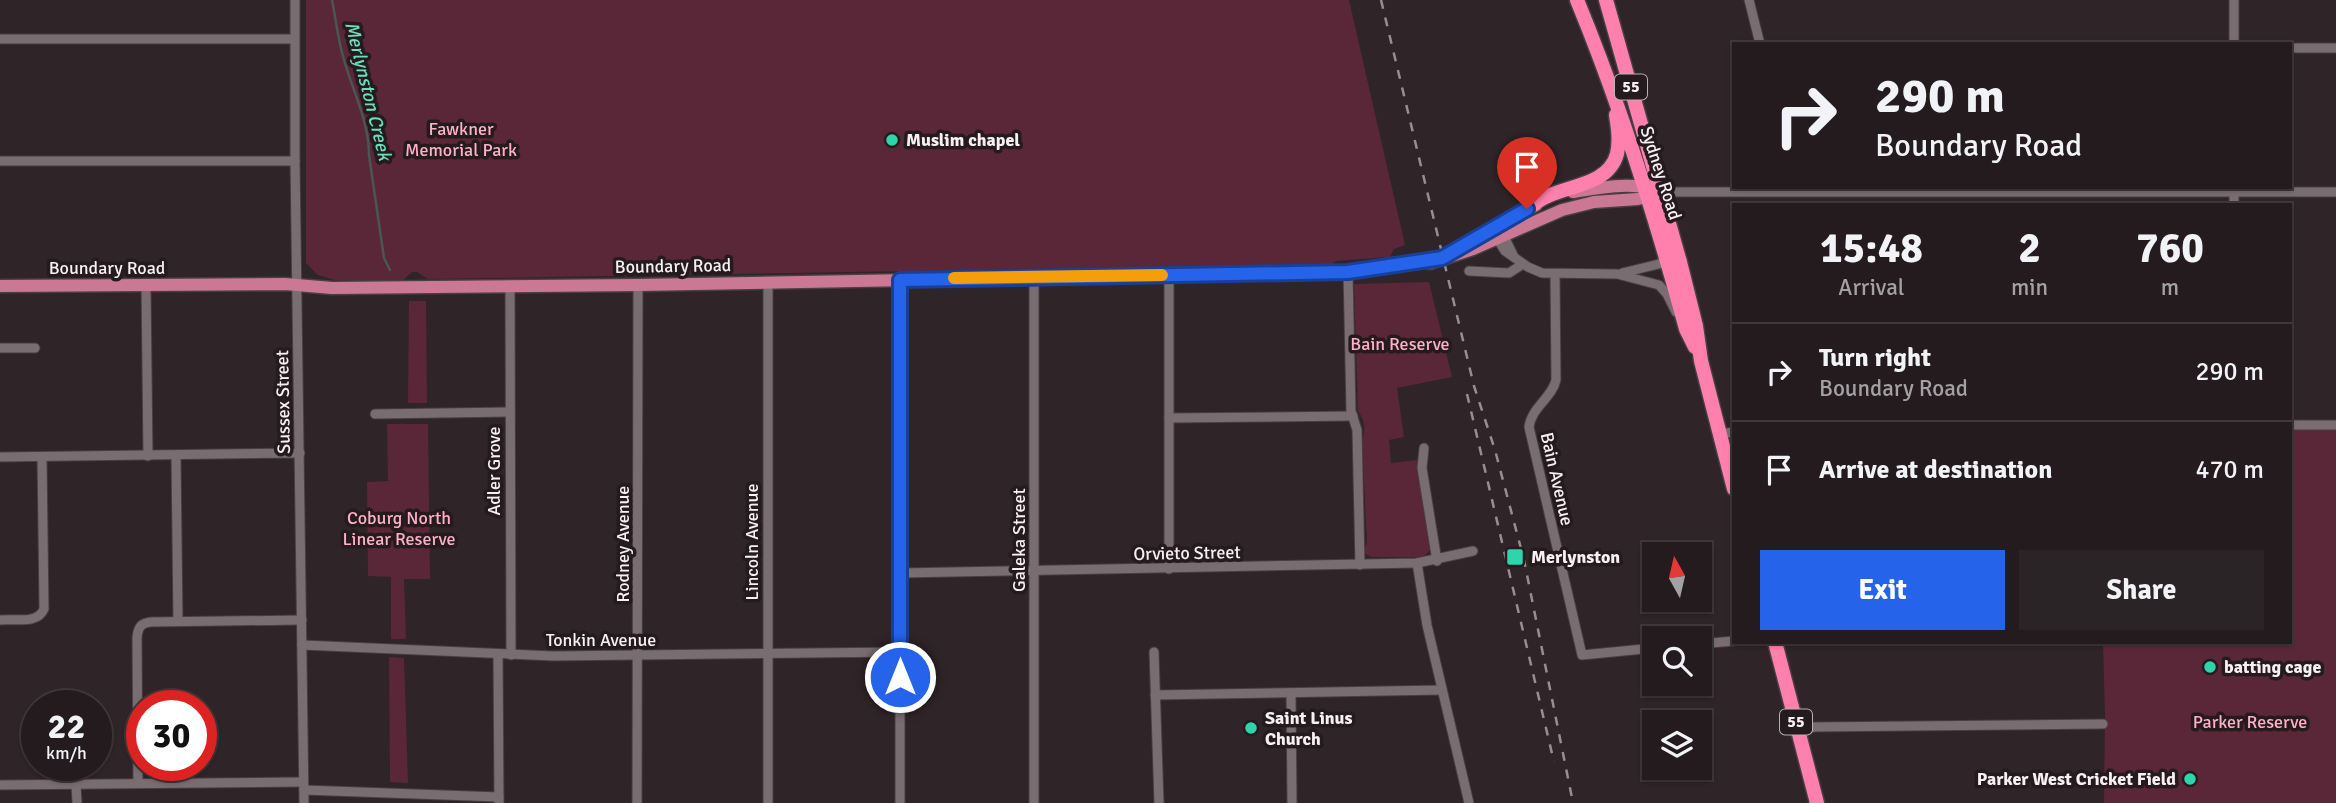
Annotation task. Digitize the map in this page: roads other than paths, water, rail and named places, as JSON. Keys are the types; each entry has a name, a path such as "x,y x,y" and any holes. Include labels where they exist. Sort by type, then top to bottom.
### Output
{"highway":[{"name":"Sydney Road","path":"1577,0 1652,192 1696,326 1701,361"},
{"name":"Sydney Road","path":"1606,0 1667,259 1686,329 1701,361 1727,433 1732,473"},
{"path":"1527,209 1541,199 1593,180 1608,170 1619,146 1614,93"},
{"name":"55","path":"1776,644 1817,803"}],"main road":[{"name":"Boundary Road","path":"0,286 298,285 332,288 638,285 1348,272 1459,254 1498,232 1527,209 1552,198 1592,189 1652,192"},
{"name":"Boundary Road","path":"1498,232 1578,205 1652,192"}],"street":[{"name":"Sussex Street","path":"295,0 304,803"},
{"path":"1749,0 1760,42"},
{"path":"2234,0 2234,42"},
{"path":"0,39 295,39"},
{"path":"2292,48 2336,48"},
{"path":"0,160 295,161"},
{"path":"1652,192 1800,194 2234,189 2336,192"},
{"path":"1498,232 1514,257 1542,273 1616,274 1659,264 1667,259"},
{"path":"1500,273 1514,257"},
{"path":"1469,271 1512,272 1523,264"},
{"path":"1348,272 1350,392 1357,430 1360,565"},
{"name":"Bain Avenue","path":"1555,274 1556,380 1553,389 1531,417 1529,427 1582,655 1642,649"},
{"path":"1616,274 1659,285 1667,294 1686,329"},
{"path":"1168,275 1169,569"},
{"name":"Galeka Street","path":"1034,277 1034,803"},
{"path":"900,280 900,803"},
{"name":"Lincoln Avenue","path":"768,282 768,803"},
{"path":"146,285 148,456"},
{"name":"Rodney Avenue","path":"638,285 638,803"},
{"name":"Adler Grove","path":"510,286 511,655"},
{"path":"0,348 35,348"},
{"path":"375,414 510,412"},
{"path":"1168,418 1353,416"},
{"path":"2292,425 2336,425"},
{"path":"1424,448 1422,468 1437,561"},
{"path":"0,457 300,453"},
{"path":"176,456 178,621"},
{"path":"0,620 34,619 41,616 44,609 42,457"},
{"name":"Orvieto Street","path":"901,573 1417,564 1473,551"},
{"path":"1417,564 1427,625 1469,803"},
{"path":"138,783 137,638 142,624 302,620"},
{"path":"1712,643 1732,641"},
{"name":"Tonkin Avenue","path":"302,645 511,655 900,652"},
{"path":"1154,652 1159,803"},
{"path":"0,785 138,783 304,786 499,800 498,654"},
{"path":"1155,695 1442,690"},
{"path":"1291,694 1292,803"},
{"path":"1798,730 1811,727 2103,724"},
{"path":"76,784 77,803"}],"waterway":[{"name":"Merlynston Creek","path":"332,0 342,52 366,130 384,258 390,270"}],"railway":[{"path":"1381,0 1474,386 1495,450 1524,560 1573,803"},
{"path":"1467,394 1554,762"}],"place":[{"name":"Muslim chapel","path":"892,140"},
{"name":"Merlynston","path":"1515,557"},
{"name":"batting cage","path":"2210,667"},
{"name":"Saint Linus Church","path":"1251,728"},
{"name":"Parker West Cricket Field","path":"2190,779"}],"park label":[{"name":"Fawkner Memorial Park","path":"461,139"},
{"name":"Bain Reserve","path":"1400,344"},
{"name":"Coburg North Linear Reserve","path":"399,528"},
{"name":"Parker Reserve","path":"2250,722"}]}
